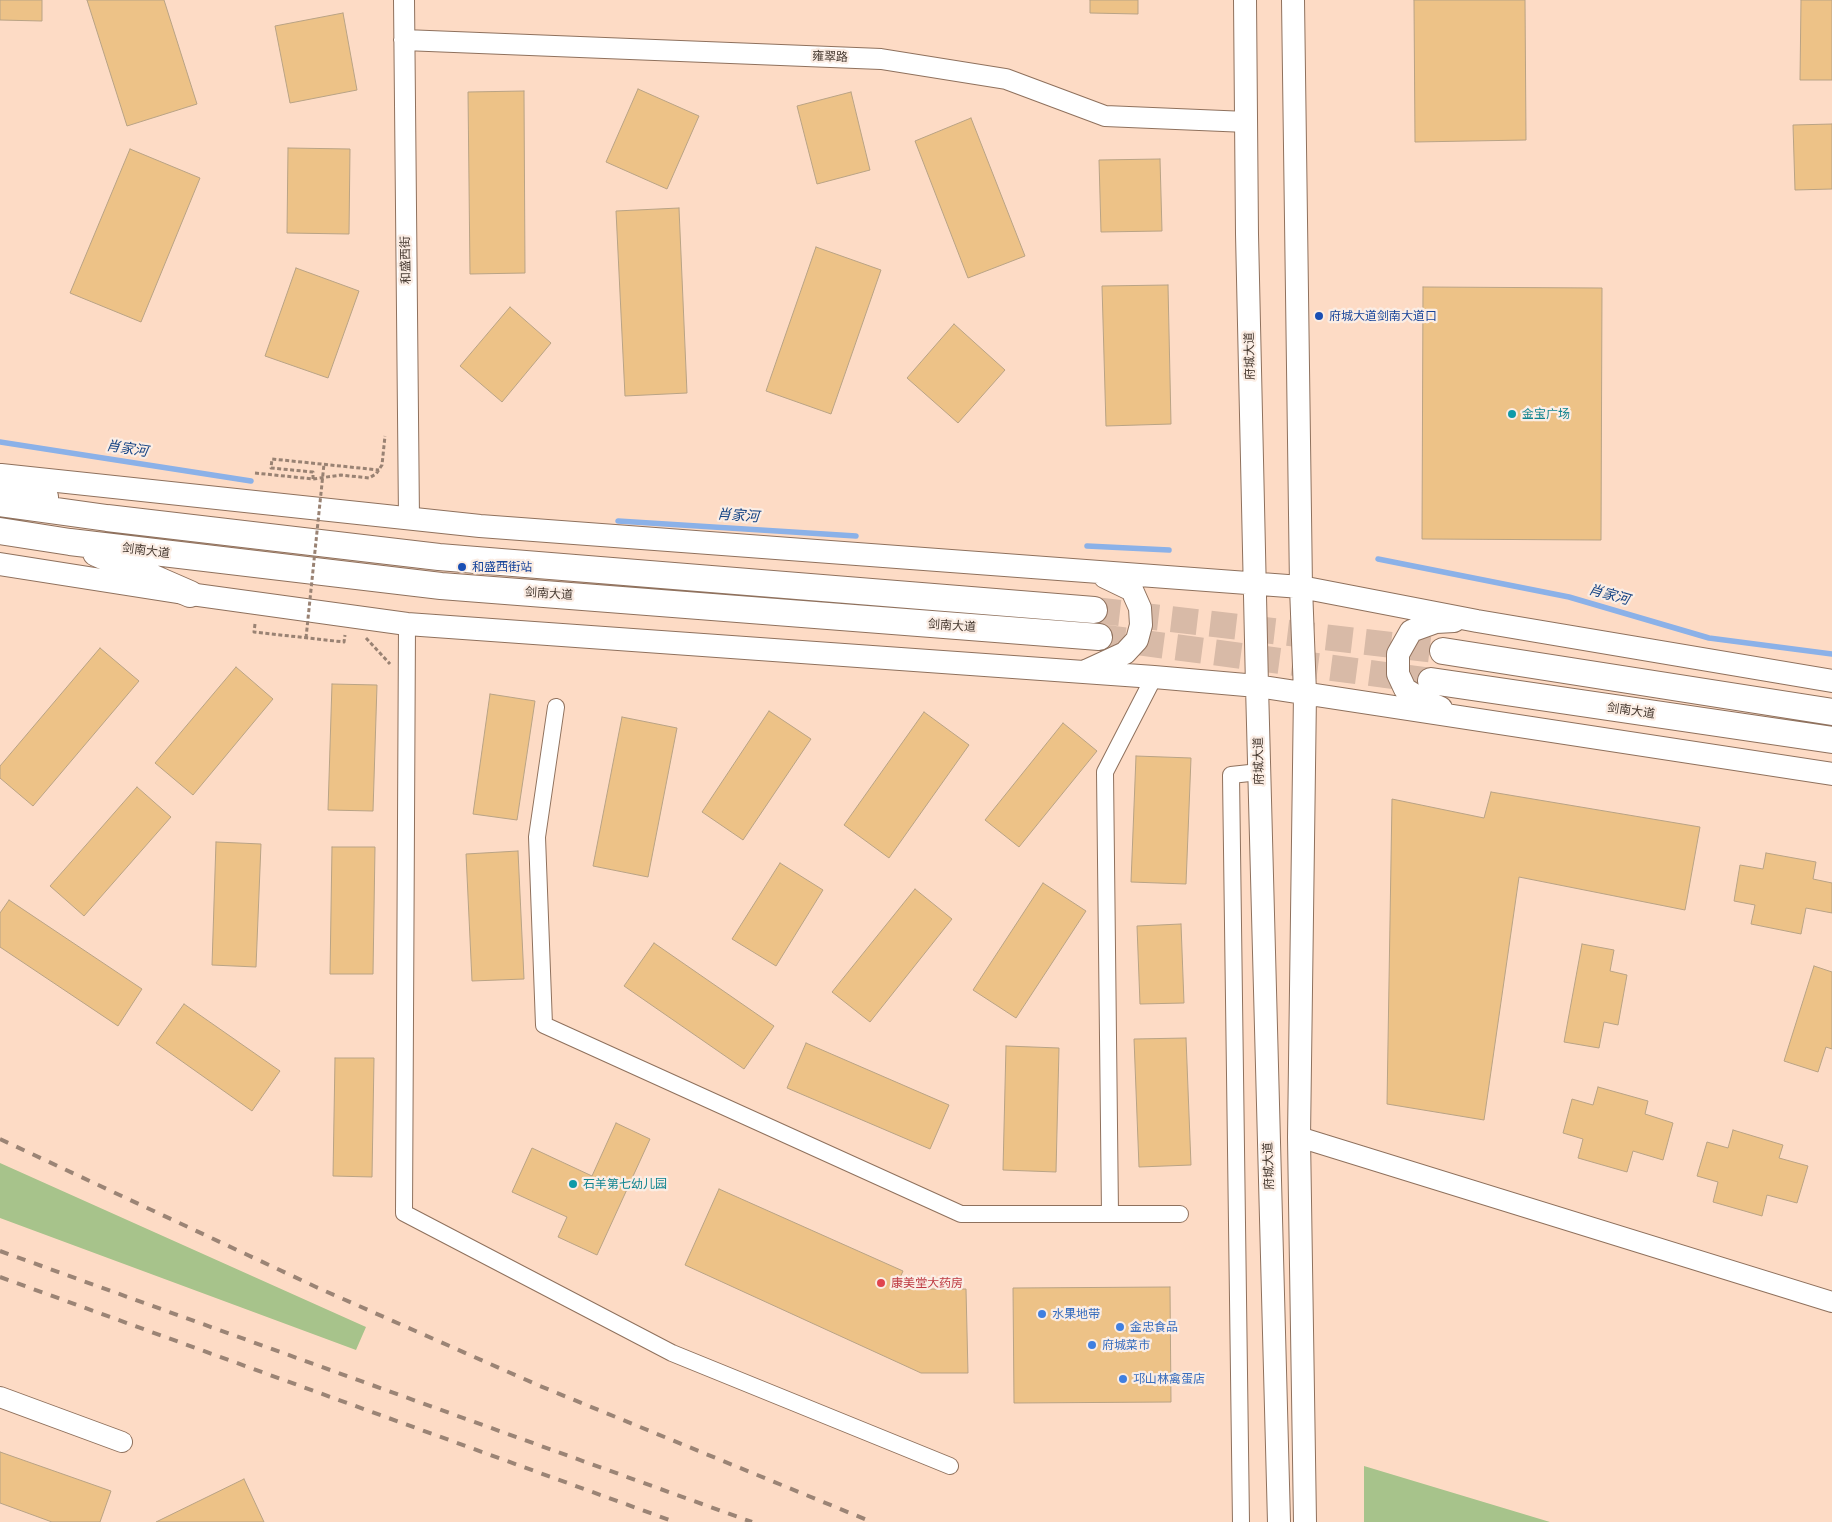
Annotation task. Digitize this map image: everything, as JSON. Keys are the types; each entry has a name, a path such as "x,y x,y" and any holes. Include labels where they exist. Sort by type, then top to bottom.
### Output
{"highway":[{"path":"0,482 107,518"},
{"path":"0,503 107,518 439,557 1094,610"},
{"name":"剑南大道","path":"0,531 70,542 441,586 1099,637"},
{"path":"70,542 190,594"},
{"path":"1443,651 1832,712"},
{"name":"剑南大道","path":"1431,681 1832,740"}],"main road":[{"name":"府城大道","path":"1245,0 1257,686 1279,1522"},
{"path":"1293,0 1301,587 1305,693 1299,1137 1305,1522"},
{"path":"0,475 490,526 1301,587 1477,620 1832,681"},
{"path":"0,564 190,594 407,624 1086,672 1257,686 1832,774"},
{"path":"1086,672 1125,653 1137,640 1141,625 1140,608 1132,590 1087,570"},
{"path":"1462,718 1421,699 1405,688 1398,674 1398,654 1411,631 1436,622 1477,620"}],"street":[{"name":"和盛西街","path":"404,0 409,519"},
{"name":"雍翠路","path":"404,40 881,59 1006,78 1105,116 1247,122"},
{"path":"407,624 404,1213 672,1354 950,1466"},
{"path":"1110,1214 1105,772 1154,677"},
{"path":"556,707 537,837 544,1025 961,1214 1180,1214"},
{"path":"1241,1522 1231,775 1259,772"},
{"path":"1299,1137 1832,1302"},
{"path":"0,1397 122,1442"}],"path":[{"path":"255,473 313,479 340,476 369,478 376,474 382,465 385,436"},
{"path":"313,479 314,472 271,468 272,459 379,470"},
{"path":"306,638 324,464"},
{"path":"263,625 254,624 254,632 344,642 345,635"}],"green space":[{"path":"0,1163 366,1327 356,1350 0,1218"},
{"path":"1364,1466 1550,1522 1364,1522"}],"building":[{"path":"0,0 42,0 42,21 0,20"},
{"path":"87,0 164,0 197,104 127,126"},
{"path":"1090,0 1138,0 1138,14 1090,13"},
{"path":"1414,0 1525,0 1526,140 1415,142"},
{"path":"1801,0 1832,0 1832,80 1800,80"},
{"path":"343,13 357,90 290,103 275,26"},
{"path":"638,89 699,116 667,189 606,162"},
{"path":"524,91 525,273 470,274 468,92"},
{"path":"851,92 870,170 817,184 797,106"},
{"path":"971,118 1025,256 968,278 915,141"},
{"path":"1832,124 1832,189 1795,190 1793,125"},
{"path":"288,148 350,149 349,234 287,233"},
{"path":"130,149 200,178 141,322 70,293"},
{"path":"1160,159 1162,231 1101,232 1099,160"},
{"path":"679,208 687,393 625,396 616,211"},
{"path":"816,247 881,270 831,414 766,391"},
{"path":"296,268 359,291 328,378 265,356"},
{"path":"1168,285 1171,424 1106,426 1102,286"},
{"name":"金宝广场","path":"1423,287 1602,288 1601,540 1422,539"},
{"path":"510,307 551,343 502,402 460,366"},
{"path":"954,324 1005,370 958,423 907,378"},
{"path":"100,648 139,681 33,806 0,778 0,766"},
{"path":"236,667 273,699 193,795 155,763"},
{"path":"332,684 377,685 373,811 328,810"},
{"path":"490,694 535,701 517,820 473,814"},
{"path":"769,711 811,739 743,840 702,812"},
{"path":"924,712 969,745 889,858 844,825"},
{"path":"622,717 677,728 648,877 593,866"},
{"path":"1063,723 1097,751 1019,847 985,820"},
{"path":"1136,756 1191,758 1186,884 1131,882"},
{"path":"137,787 171,817 84,916 50,886"},
{"path":"1491,792 1700,827 1685,910 1519,877 1484,1120 1387,1104 1392,799 1484,818"},
{"path":"216,842 261,844 256,967 212,965"},
{"path":"332,847 375,847 373,974 330,974"},
{"path":"518,851 524,979 472,981 466,854"},
{"path":"1766,853 1816,862 1813,879 1832,883 1832,913 1806,908 1801,934 1751,924 1755,905 1734,901 1740,865 1763,869"},
{"path":"780,863 823,890 776,966 732,939"},
{"path":"1043,883 1086,911 1016,1018 973,990"},
{"path":"915,889 952,919 870,1022 832,992"},
{"path":"9,900 142,989 118,1026 0,947 0,913"},
{"path":"1181,924 1184,1003 1140,1004 1137,926"},
{"path":"654,943 774,1026 744,1069 624,986"},
{"path":"1582,944 1614,950 1610,971 1627,975 1618,1025 1604,1022 1599,1048 1564,1042"},
{"path":"1814,966 1832,972 1832,1049 1826,1047 1818,1072 1784,1061"},
{"path":"184,1004 280,1071 252,1111 156,1043"},
{"path":"1186,1038 1191,1165 1139,1167 1134,1039"},
{"path":"806,1043 949,1105 930,1149 787,1088"},
{"path":"1006,1046 1059,1048 1056,1172 1003,1170"},
{"path":"335,1058 374,1058 372,1177 333,1176"},
{"path":"1598,1087 1648,1101 1645,1114 1673,1123 1663,1160 1633,1151 1627,1172 1578,1158 1583,1139 1563,1133 1572,1099 1593,1105"},
{"name":"石羊第七幼儿园","path":"616,1123 650,1139 597,1255 558,1237 567,1217 512,1192 532,1148 592,1176"},
{"path":"1733,1130 1783,1145 1779,1158 1808,1166 1797,1203 1767,1195 1762,1216 1713,1202 1718,1182 1697,1176 1707,1142 1728,1148"},
{"path":"719,1189 903,1271 895,1289 966,1289 968,1373 921,1373 685,1265"},
{"name":"府城菜市","path":"1170,1287 1171,1402 1014,1403 1013,1288"},
{"path":"0,1452 111,1491 100,1522 52,1522 0,1503"},
{"path":"244,1479 264,1522 156,1522"}],"waterway":[{"name":"肖家河","path":"0,442 251,481"},
{"name":"肖家河","path":"618,521 856,536"},
{"name":"肖家河","path":"1087,546 1169,550"},
{"name":"肖家河","path":"1378,559 1569,597 1709,638 1832,654"}],"tunnel":[{"path":"1094,610 1443,651"},
{"path":"1099,637 1431,681"}],"railway":[{"path":"0,1139 316,1287 540,1386 872,1522"},
{"path":"0,1251 752,1522"},
{"path":"0,1277 675,1522"}],"place":[{"name":"府城大道剑南大道口","path":"1319,316"},
{"name":"金宝广场","path":"1512,414"},
{"name":"和盛西街站","path":"462,567"},
{"name":"石羊第七幼儿园","path":"573,1184"},
{"name":"康美堂大药房","path":"881,1283"},
{"name":"水果地带","path":"1042,1314"},
{"name":"金忠食品","path":"1120,1327"},
{"name":"府城菜市","path":"1092,1345"},
{"name":"邛山林禽蛋店","path":"1123,1379"}]}
